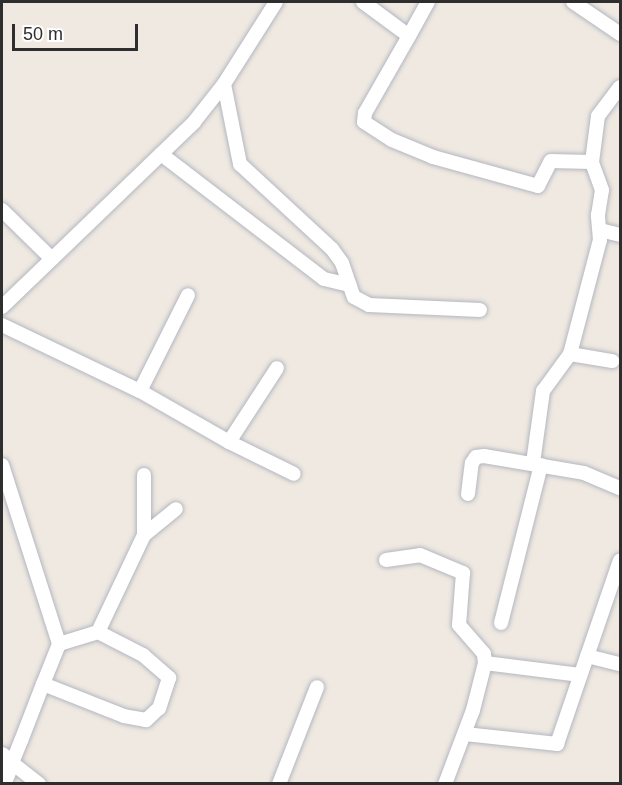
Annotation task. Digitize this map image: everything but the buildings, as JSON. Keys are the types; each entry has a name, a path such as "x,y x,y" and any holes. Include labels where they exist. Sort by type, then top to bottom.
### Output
{"street":[{"path":"2,307 194,122 224,84 276,2"},
{"path":"363,2 409,36"},
{"path":"428,2 365,113 363,118 367,124 433,157 534,186 541,183 549,163 555,159 592,162"},
{"path":"573,2 621,34"},
{"path":"224,84 240,164 332,249 342,263 354,297 369,305 480,310"},
{"path":"501,623 537,464 543,391 570,354 600,230 602,190 592,162 598,116 621,87"},
{"path":"161,154 324,279 349,285"},
{"path":"2,210 52,259"},
{"path":"600,230 621,235"},
{"path":"140,391 188,295"},
{"path":"2,325 140,391 229,442 294,474"},
{"path":"570,354 612,361"},
{"path":"229,442 277,368"},
{"path":"468,494 472,463 476,457 484,456 584,473 621,488"},
{"path":"2,465 59,644 43,684 7,759 3,783"},
{"path":"98,632 144,535 144,474"},
{"path":"144,535 176,509"},
{"path":"386,560 420,555 463,573 459,625 484,654 485,663 465,734 445,783"},
{"path":"465,734 553,747 562,738 580,675 621,560"},
{"path":"43,684 124,716 152,718 169,683 165,672 143,655 98,632 59,644"},
{"path":"587,656 621,664"},
{"path":"485,663 580,675"},
{"path":"279,783 317,687"},
{"path":"7,759 39,783"}]}
